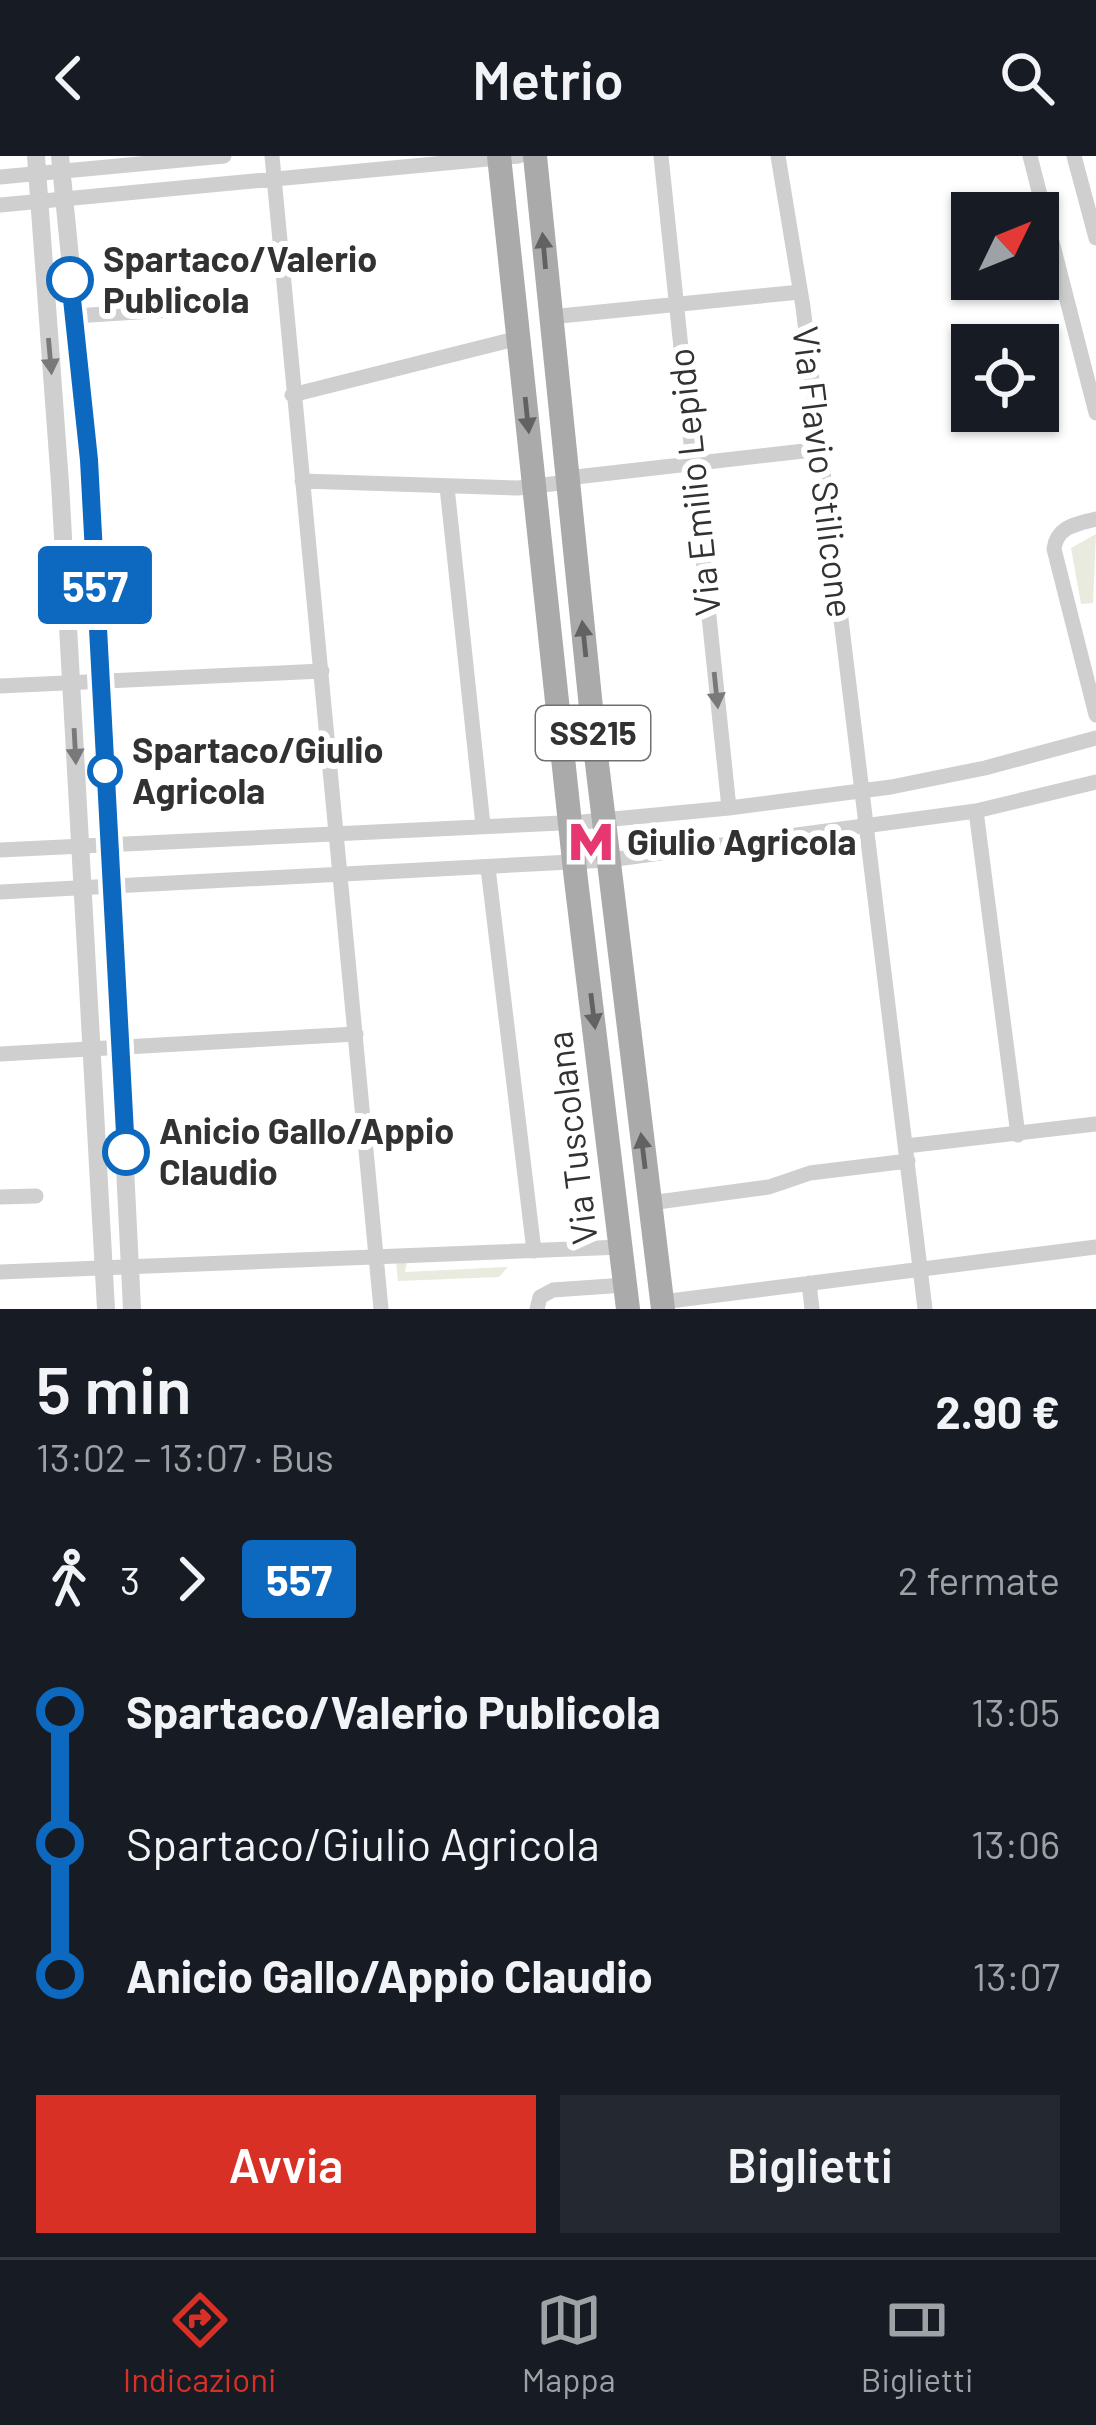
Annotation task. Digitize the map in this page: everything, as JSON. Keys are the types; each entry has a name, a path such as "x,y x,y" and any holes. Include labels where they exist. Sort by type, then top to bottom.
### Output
{"main road":[{"name":"Via Tuscolana","path":"535,156 595,747 663,1305"},
{"name":"Via Tuscolana","path":"506,157 534,486 627,1297"}],"street":[{"path":"0,177 36,165 224,156"},
{"path":"272,156 381,1309"},
{"name":"Via Emilio Lepido","path":"661,156 729,808"},
{"name":"Via Flavio Stilicone","path":"778,156 821,449 926,1309"},
{"path":"1030,156 1096,412"},
{"path":"1074,156 1096,238"},
{"path":"0,205 506,157"},
{"path":"60,164 89,474 132,1309"},
{"path":"36,165 60,476 106,1309"},
{"path":"550,317 800,292"},
{"path":"74,316 202,308"},
{"path":"292,395 519,338"},
{"path":"302,482 534,486 692,462 821,449"},
{"path":"60,476 89,474"},
{"path":"447,487 483,826"},
{"path":"1096,519 1065,530 1054,549 1096,716"},
{"path":"0,686 322,670"},
{"path":"0,850 570,822 729,808 986,768 1096,738"},
{"path":"563,748 577,756 595,747"},
{"path":"0,892 608,860 976,811 1096,782"},
{"path":"976,811 1018,1135"},
{"path":"488,868 534,1250"},
{"path":"586,958 603,949 620,963"},
{"path":"0,1054 356,1034"},
{"path":"650,1204 763,1188 907,1153 1096,1124"},
{"path":"0,1197 36,1196"},
{"path":"0,1272 622,1246"},
{"path":"663,1305 1096,1247"},
{"path":"809,1283 812,1309"},
{"path":"537,1309 540,1297 553,1290 627,1297"}],"shaded area":[{"path":"1096,534 1093,603 1081,604 1071,548"},
{"path":"396,1262 407,1262 405,1272 508,1267 499,1277 398,1281"}],"bus line":[{"name":"557","path":"70,280 89,460 126,1152"}],"place":[{"name":"Spartaco/Valerio Publicola","path":"70,280"},
{"name":"Spartaco/Giulio Agricola","path":"105,771"},
{"name":"Giulio Agricola","path":"591,842"},
{"name":"Anicio Gallo/Appio Claudio","path":"126,1152"}]}
